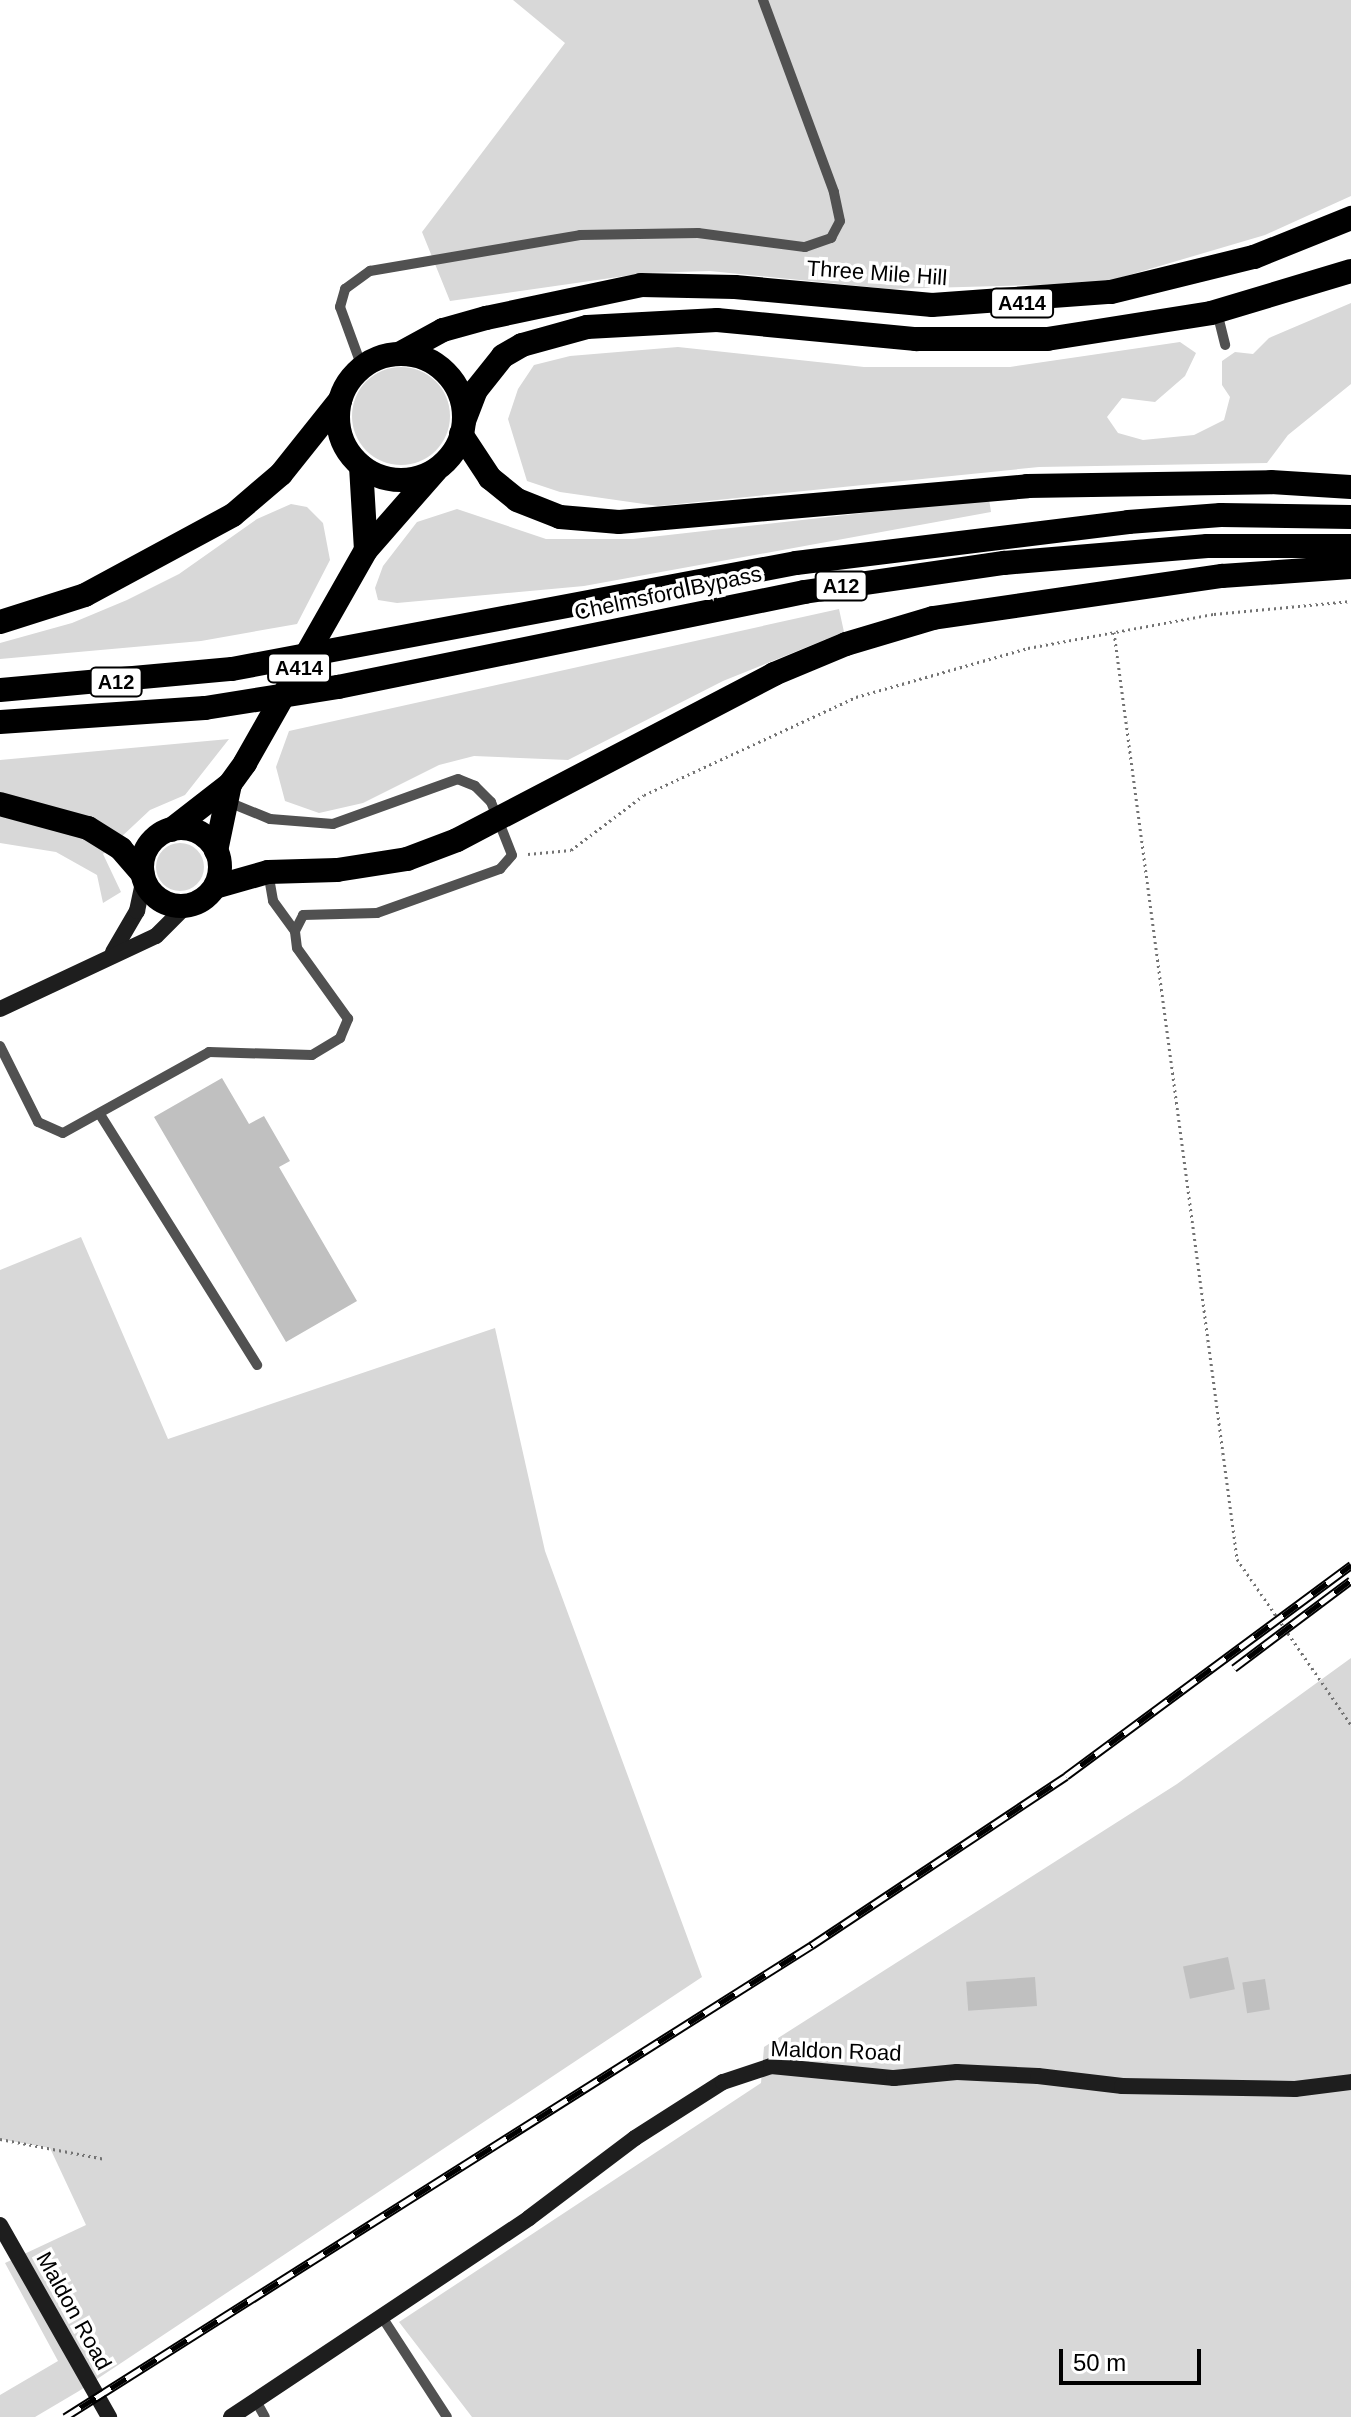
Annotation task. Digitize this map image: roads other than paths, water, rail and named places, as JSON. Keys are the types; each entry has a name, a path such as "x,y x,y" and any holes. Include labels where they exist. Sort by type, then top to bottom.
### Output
{"highway":[{"name":"Three Mile Hill","path":"399,354 443,330 641,285 706,285 932,305 1019,303 1111,292 1254,257 1351,218"},
{"name":"A414","path":"462,428 476,390 503,356 522,345 587,327 717,320 916,339 1047,339 1217,311 1351,271"},
{"path":"0,622 85,595 233,515 281,474 362,367 399,354 425,359 449,376 461,397 462,428 490,478 517,500 560,517 619,522 1027,486 1271,482 1351,487"},
{"path":"340,400 342,441 361,466 374,475 407,481 436,470 462,428"},
{"path":"361,466 366,550"},
{"name":"A414","path":"216,851 223,793 366,550 436,470"},
{"name":"Chelmsford Bypass","path":"0,690 232,669 796,563 1128,522 1221,515 1351,517"},
{"name":"Chelmsford Bypass","path":"0,722 205,708 338,687 804,592 1004,563 1207,546 1351,546"},
{"path":"0,804 88,828 121,849 158,899 186,906 201,900 215,887 268,872 337,870 407,859 496,820 774,674 875,635 933,618 1028,601 1222,576 1351,567"},
{"name":"A414","path":"171,830 223,793"},
{"path":"143,877 146,848 171,830 200,833 216,851 220,866 215,887"}],"street":[{"path":"113,952 137,911 143,877"},
{"path":"0,1009 113,952 156,936 186,906"},
{"name":"Maldon Road","path":"231,2417 382,2317 672,2114 723,2082 771,2066 894,2078 957,2072 1038,2076 1122,2086 1295,2089 1351,2082"},
{"name":"Maldon Road","path":"0,2225 109,2417"}],"lane":[{"path":"362,367 340,307 345,289 370,271 580,235 698,233 805,247 831,238 840,221 834,192 763,0"},
{"path":"1217,311 1225,345"},
{"path":"223,793 270,819 333,824 378,812 434,783 458,779 482,791 512,855 500,869 377,913 303,915 295,931"},
{"path":"0,1046 38,1122 63,1133 101,1116 209,1052 312,1055 340,1038 348,1019 297,948 295,931 273,901 268,872"},
{"path":"101,1116 257,1365"},
{"path":"382,2317 447,2417"},
{"path":"256,2401 265,2417"}],"railway":[{"path":"65,2417 812,1945 1066,1776 1351,1565"},
{"path":"1234,1668 1351,1580"}]}
